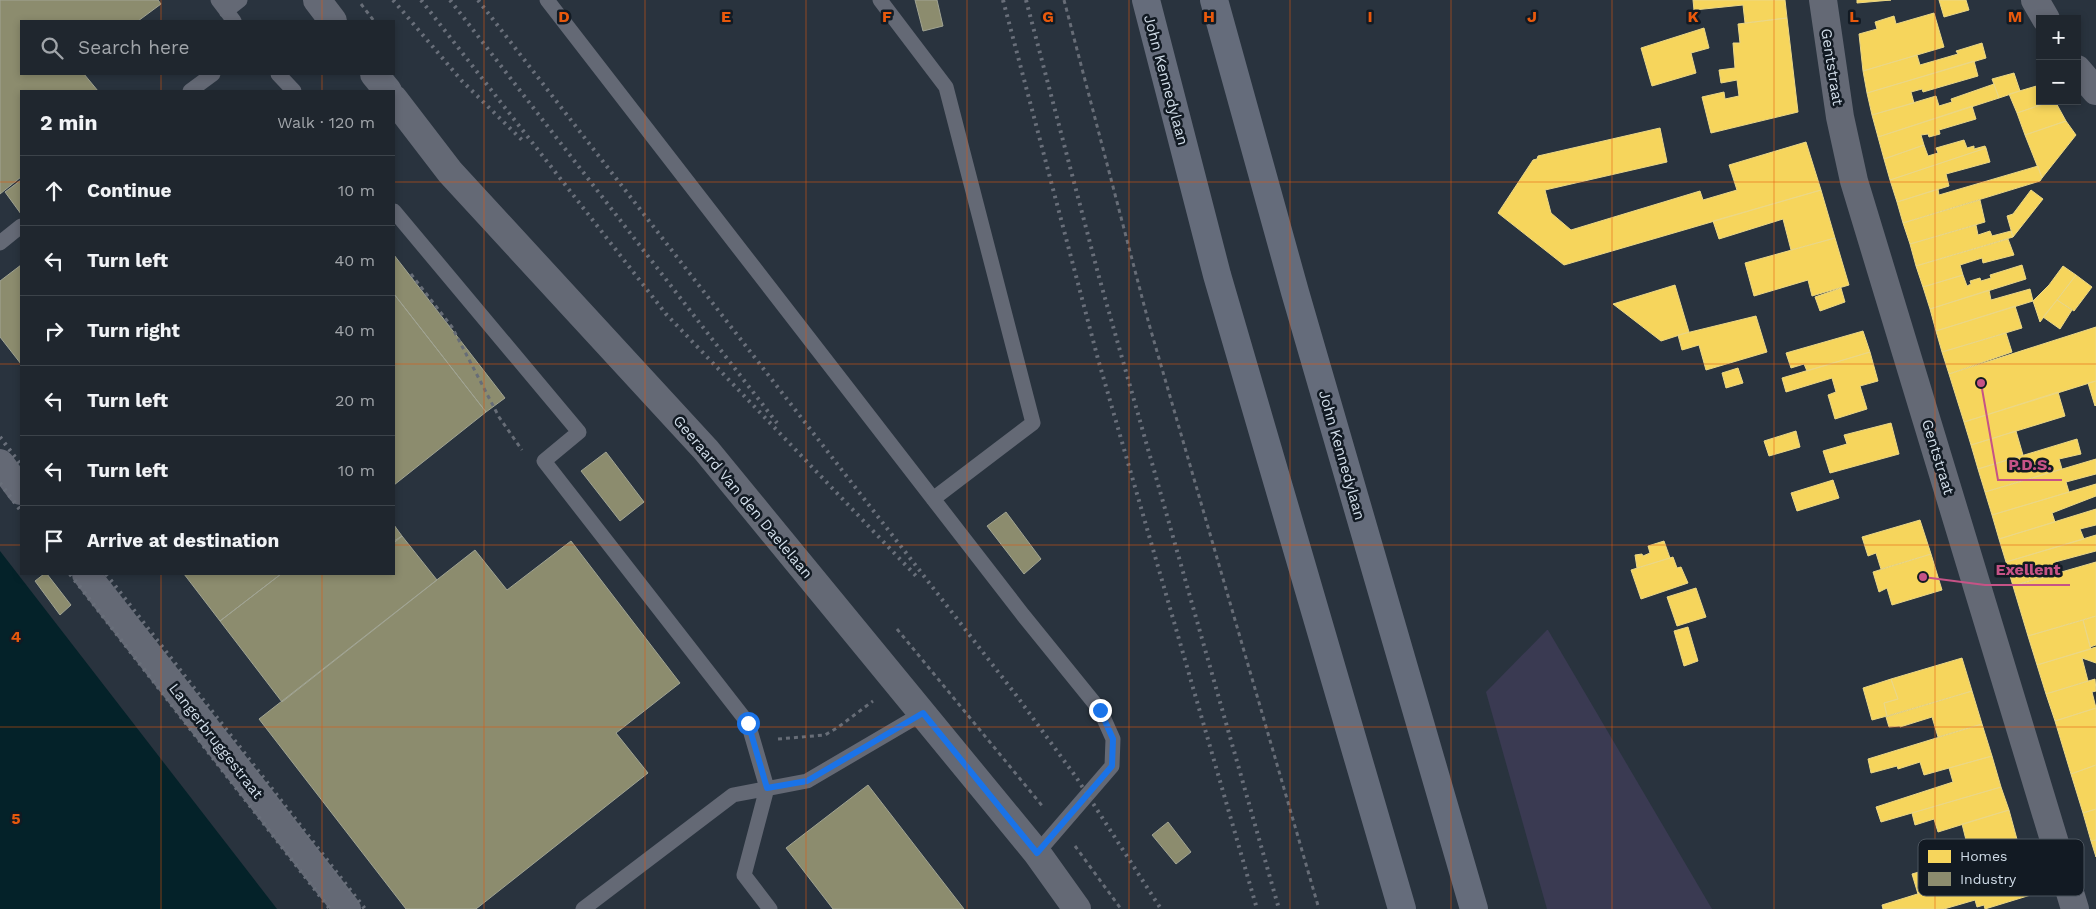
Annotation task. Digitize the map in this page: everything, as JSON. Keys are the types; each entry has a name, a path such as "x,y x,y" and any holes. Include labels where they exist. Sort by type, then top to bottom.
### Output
{"highway":[{"name":"John Kennedylaan","path":"1146,0 1217,275 1402,909"},
{"name":"John Kennedylaan","path":"1214,0 1295,292 1474,909"}],"street":[{"path":"317,0 332,20"},
{"name":"Gentstraat","path":"1823,0 1840,118 1854,181 2054,839"},
{"path":"2035,0 2044,15"},
{"path":"2081,74 2096,91"},
{"path":"375,75 387,90"},
{"name":"Geeraard Van den Daelelaan","path":"395,100 450,172 706,450 1037,853 1077,909"},
{"path":"0,463 20,490"},
{"name":"Langerbruggestraat","path":"87,575 347,909"},
{"name":"Gentstraat","path":"2071,896 2075,909"}],"lane":[{"path":"226,11 240,0"},
{"path":"547,0 1023,616 1100,710 1113,739 1112,766 1037,853"},
{"path":"880,0 946,87 1034,423 933,499"},
{"path":"191,90 212,75"},
{"path":"279,75 293,90"},
{"path":"395,211 579,432 544,461 748,723 767,788 744,875 770,909"},
{"path":"0,243 20,227"},
{"path":"583,909 733,795 807,781 923,713"}],"path":[{"path":"358,0 373,20"},
{"path":"1064,0 1149,324 1319,909"}],"shaded area":[{"path":"0,551 277,909 0,909"},
{"path":"1547,630 1712,909 1547,909 1486,692"}],"building: Homes":[{"path":"1693,0 1785,0 1787,18 1745,23 1743,5 1694,10"},
{"path":"1857,0 1891,0 1857,3"},
{"path":"1939,0 1966,0 1969,10 1944,17"},
{"path":"1934,13 1944,47 1863,71 1859,34 1877,29 1875,22 1894,16 1896,24"},
{"path":"1787,18 1798,112 1711,133 1702,97 1724,92 1725,99 1739,96 1737,80 1721,83 1719,70 1735,68 1733,43 1740,43 1738,24"},
{"path":"1704,28 1709,48 1691,53 1696,73 1652,86 1641,48"},
{"path":"1982,43 1986,58 1867,93 1863,71 1917,55 1920,65 1958,54 1956,51"},
{"path":"1974,61 1978,76 1923,92 1922,89 1911,92 1914,103 1872,115 1867,93"},
{"path":"2014,73 2020,91 1999,98 1992,79"},
{"path":"1994,84 1999,98 1878,137 1872,115 1936,96 1939,106 1952,102 1951,99"},
{"path":"2036,86 2036,105 2040,105 2017,113 2009,94"},
{"path":"2040,105 2057,105 2066,121 2025,135 2017,113"},
{"path":"1972,106 1976,119 1939,130 1940,134 1929,137 1928,134 1921,135 1924,145 1884,159 1878,137"},
{"path":"2066,121 2076,135 2042,178 2025,135"},
{"path":"1660,128 1667,162 1545,190 1551,213 1571,230 1700,191 1703,200 1737,190 1729,165 1806,142 1821,190 1564,265 1498,213 1533,160 1537,159 1538,156"},
{"path":"1964,140 1967,148 1974,146 1974,149 1985,146 1986,148 1890,180 1884,159 1924,145 1928,156 1938,153 1936,148"},
{"path":"1986,148 1990,162 1946,174 1949,186 1897,202 1890,180"},
{"path":"2038,166 2042,178 2040,181 1903,223 1897,202 1938,189 1939,195"},
{"path":"1821,190 1835,238 1791,250 1783,219 1719,239 1713,221"},
{"path":"2031,190 2043,199 2013,237 2007,216 2013,214"},
{"path":"1980,200 1985,222 1910,244 1903,223"},
{"path":"1976,225 1978,235 1990,231 1992,236 2011,231 2013,237 1916,266 1910,244"},
{"path":"1835,238 1849,285 1812,296 1808,280 1754,296 1745,263"},
{"path":"2008,239 2014,255 1983,263 1982,258 1960,265 1963,275 1923,287 1916,266"},
{"path":"2022,265 2026,279 1930,309 1923,287 1963,275 1967,286 1971,284 1970,281 1980,278 1981,281 1991,278 1990,275"},
{"path":"2063,266 2076,275 2040,322 2033,301 2049,285"},
{"path":"2076,275 2092,287 2074,311 2057,300"},
{"path":"1675,285 1689,332 1661,341 1613,304"},
{"path":"1841,288 1845,302 1820,311 1815,297"},
{"path":"2030,289 2033,301 1936,331 1930,309 1989,290 1991,300"},
{"path":"2057,300 2072,310 2060,329 2043,317"},
{"path":"2015,306 2022,328 1942,352 1936,331"},
{"path":"1756,316 1767,352 1706,370 1699,345 1682,350 1678,335"},
{"path":"2096,327 2096,381 1964,422 1949,374"},
{"path":"1863,331 1870,352 1807,371 1804,364 1791,368 1786,353"},
{"path":"2006,333 2012,352 1949,374 1942,352"},
{"path":"1870,352 1878,381 1860,386 1867,409 1835,419 1828,395 1836,392 1832,378 1786,392 1782,378"},
{"path":"1738,368 1743,383 1726,388 1722,373"},
{"path":"2096,381 2096,405 2095,406 2088,383"},
{"path":"2058,392 2065,416 1971,445 1964,422"},
{"path":"1891,423 1899,454 1830,473 1823,451 1847,444 1844,435"},
{"path":"1796,431 1800,447 1769,456 1764,441"},
{"path":"2016,431 2023,455 1978,469 1971,445"},
{"path":"2077,439 2081,454 2059,459 2062,469 1985,492 1978,469"},
{"path":"2096,459 2096,474 2066,482 2069,492 1992,515 1985,492"},
{"path":"1833,480 1839,498 1797,511 1791,493"},
{"path":"2096,484 2096,496 2052,513 2055,522 1999,539 1992,515"},
{"path":"2096,509 2096,525 2080,529 2084,539 2006,562 1999,539"},
{"path":"1920,520 1931,554 1881,569 1876,553 1868,556 1862,537"},
{"path":"2096,535 2096,551 2055,562 2058,572 2013,586 2006,562"},
{"path":"1664,541 1670,558 1637,568 1635,555 1642,554 1643,556 1650,553 1648,546"},
{"path":"1931,554 1942,590 1892,605 1887,588 1879,592 1873,572"},
{"path":"1673,557 1677,568 1681,567 1688,583 1641,599 1631,570"},
{"path":"2096,562 2096,616 2028,636 2013,586"},
{"path":"1696,588 1706,617 1677,626 1667,597"},
{"path":"2096,616 2096,645 2090,647 2083,620"},
{"path":"2083,620 2091,649 2037,665 2028,636"},
{"path":"1688,627 1698,661 1684,666 1674,631"},
{"path":"2096,647 2096,663 2082,658 2088,681 2046,694 2037,665"},
{"path":"1962,658 1972,691 1887,716 1884,703 1898,699 1891,679"},
{"path":"1891,679 1898,699 1884,703 1887,716 1872,720 1863,688"},
{"path":"2095,679 2096,691 2092,692 2096,708 2055,721 2046,694"},
{"path":"1972,691 1982,724 1938,737 1932,717 1900,727 1889,727 1886,717"},
{"path":"2096,708 2096,765 2071,774 2055,721"},
{"path":"1982,724 1992,756 1924,775 1920,762 1898,769 1897,766 1871,773 1868,759"},
{"path":"1992,756 2001,787 1881,822 1876,807 1953,782 1949,768"},
{"path":"2096,765 2096,809 2083,813 2071,774"},
{"path":"2001,787 2009,810 1938,832 1934,819 1915,825 1912,813"},
{"path":"2096,809 2096,840 2091,841 2083,813"},
{"path":"2009,810 2017,839 1966,839 1962,824"},
{"path":"2096,840 2096,857 2091,841"},
{"path":"1918,872 1918,894 1912,874"},
{"path":"1918,894 1918,896 2027,896 1985,909 1984,905 1977,907 1975,900 1944,909 1883,909 1882,905"}],"building: Industry":[{"path":"0,0 158,0 161,4 139,20 20,20 20,75 85,75 97,90 20,90 20,178 0,194"},
{"path":"915,0 937,0 943,26 923,31"},
{"path":"20,181 20,213 5,192"},
{"path":"395,256 505,398 486,412 395,295"},
{"path":"20,266 20,363 0,337 0,281"},
{"path":"395,295 486,412 395,484"},
{"path":"606,452 644,502 620,521 581,471"},
{"path":"1006,512 1041,559 1024,574 987,526"},
{"path":"395,526 402,536 395,542"},
{"path":"402,536 437,580 282,702 220,621 280,575 395,575 395,540"},
{"path":"571,541 680,683 616,733 648,773 476,909 406,909 259,719 475,550 507,590"},
{"path":"43,575 48,575 71,605 60,615 35,581"},
{"path":"185,575 280,575 220,621"},
{"path":"868,785 964,909 833,909 786,848"},
{"path":"1168,822 1191,852 1176,864 1152,835"}],"railway":[{"path":"393,0 462,81 523,141"},
{"path":"421,0 666,314 918,578"},
{"path":"450,0 777,423"},
{"path":"478,0 1016,695 1076,777 1161,909"},
{"path":"1003,0 1098,359 1257,909"},
{"path":"1026,0 1099,277 1279,909"},
{"path":"0,437 20,464"},
{"path":"0,483 20,510"},
{"path":"71,575 330,909"},
{"path":"107,575 365,909"}],"place":[{"name":"P.D.S.","path":"1981,383"},
{"name":"Exellent","path":"1923,577"}],"route":[{"path":"748,723 767,788 807,781 923,713 1037,853 1112,766 1113,739 1100,710"}]}
